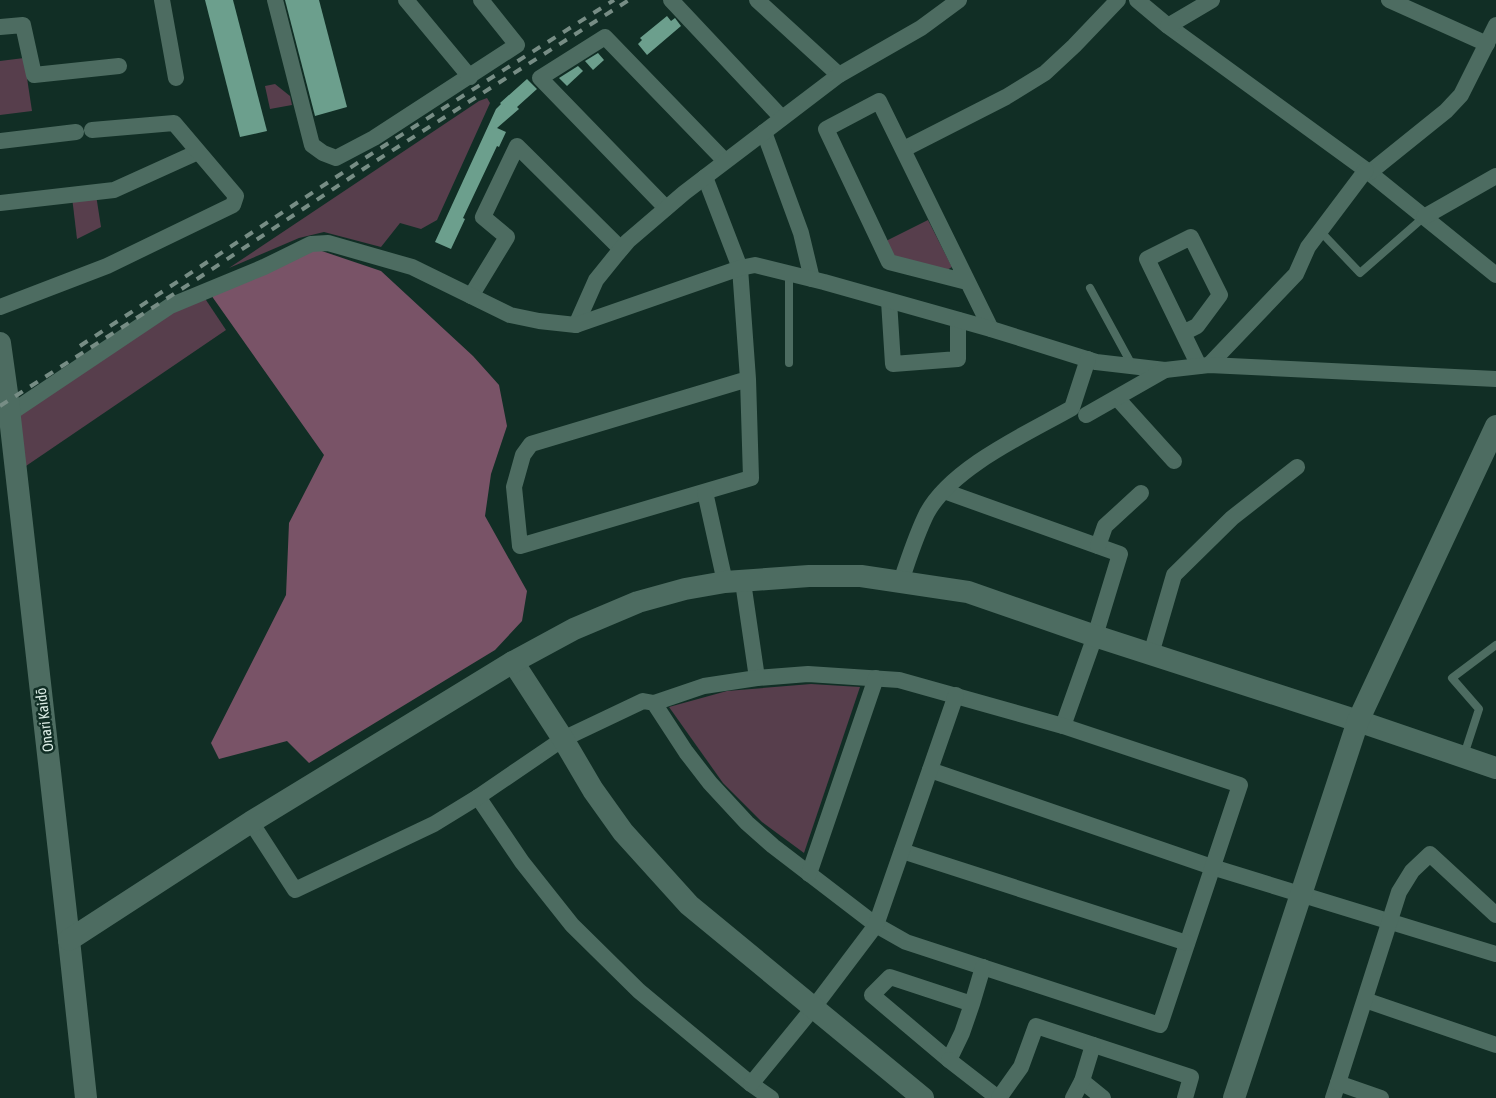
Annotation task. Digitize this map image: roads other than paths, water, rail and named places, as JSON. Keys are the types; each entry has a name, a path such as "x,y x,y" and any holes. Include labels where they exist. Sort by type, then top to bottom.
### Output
{"street":[{"path":"162,0 179,71"},
{"path":"275,0 312,145 323,153 336,158 374,138 517,45 482,1"},
{"path":"406,0 470,77"},
{"path":"671,0 782,118"},
{"path":"757,0 839,75"},
{"path":"576,325 596,280 628,241 666,208 839,75 921,28 960,0"},
{"path":"904,150 1006,97 1045,73 1118,0"},
{"path":"1137,0 1168,26 1368,171 1496,275"},
{"path":"1168,26 1212,0"},
{"path":"1389,0 1487,44"},
{"path":"0,27 23,25 34,75 111,70"},
{"path":"1204,366 1296,274 1308,247 1368,171 1446,111 1461,96 1496,25"},
{"path":"666,208 540,78 605,37 725,161"},
{"path":"967,282 889,262 826,129 880,101 991,330"},
{"path":"0,307 107,266 232,205 236,196 174,123 92,130"},
{"path":"0,142 76,132"},
{"path":"764,132 801,233 812,279"},
{"path":"471,296 507,237 483,217 517,146 621,249"},
{"path":"0,204 114,190 198,152"},
{"path":"1424,217 1496,176"},
{"path":"705,177 740,268 748,379 752,478 520,546 514,487 523,455 531,444 748,379"},
{"path":"1183,333 1197,326 1220,295 1191,237 1146,259 1183,333 1204,366"},
{"path":"9,414 170,306 311,244 328,243 412,267 510,315 576,325 740,268 755,266 812,279 958,320 1096,362 1165,370 1204,366 1496,379"},
{"path":"890,301 893,364 958,358 958,320"},
{"name":"Onari Kaidō","path":"0,343 86,1098"},
{"path":"901,582 914,543 928,512 944,491 982,458 1072,408 1088,359"},
{"path":"1086,415 1165,370"},
{"path":"1116,398 1174,461"},
{"path":"1234,1098 1358,721 1496,426"},
{"path":"1151,654 1174,575 1232,518 1297,467"},
{"path":"944,491 1120,554 1095,636 1063,726"},
{"path":"705,492 734,582 756,678"},
{"path":"1098,546 1105,526 1141,494"},
{"path":"69,940 251,822 513,662 574,629 638,602 685,589 734,582 809,576 861,576 968,592 1095,636 1496,768"},
{"path":"513,662 563,739 593,790 623,832 657,871 689,905 923,1098"},
{"path":"251,822 295,890 434,824 478,797 563,739 643,701 654,704 704,686 756,678 808,674 899,680 1063,726 1240,784 1160,1025 906,942 876,925 773,846 747,823 710,783 686,752 654,704"},
{"path":"809,874 876,678"},
{"path":"751,1084 814,1007 876,925 956,696"},
{"path":"930,770 1212,867 1496,954"},
{"path":"478,797 522,862 572,925 640,991 751,1084 771,1098"},
{"path":"902,851 1187,943"},
{"path":"1381,1098 1336,1091 1399,892 1412,871 1430,854 1496,916"},
{"path":"949,1060 962,1034 984,967"},
{"path":"972,1004 890,977 872,995 949,1060 998,1098 1021,1067 1036,1026 1191,1076 1185,1098"},
{"path":"1365,1000 1496,1045"},
{"path":"1073,1098 1082,1081 1093,1044"},
{"path":"1082,1081 1103,1098"}],"lane":[{"path":"1320,231 1360,273 1424,217"},
{"path":"789,274 789,363"},
{"path":"1090,288 1132,366"},
{"path":"1464,757 1479,710 1452,678 1496,645"}],"railway":[{"path":"80,346 365,158 614,0"},
{"path":"0,406 371,164 629,0"}]}
